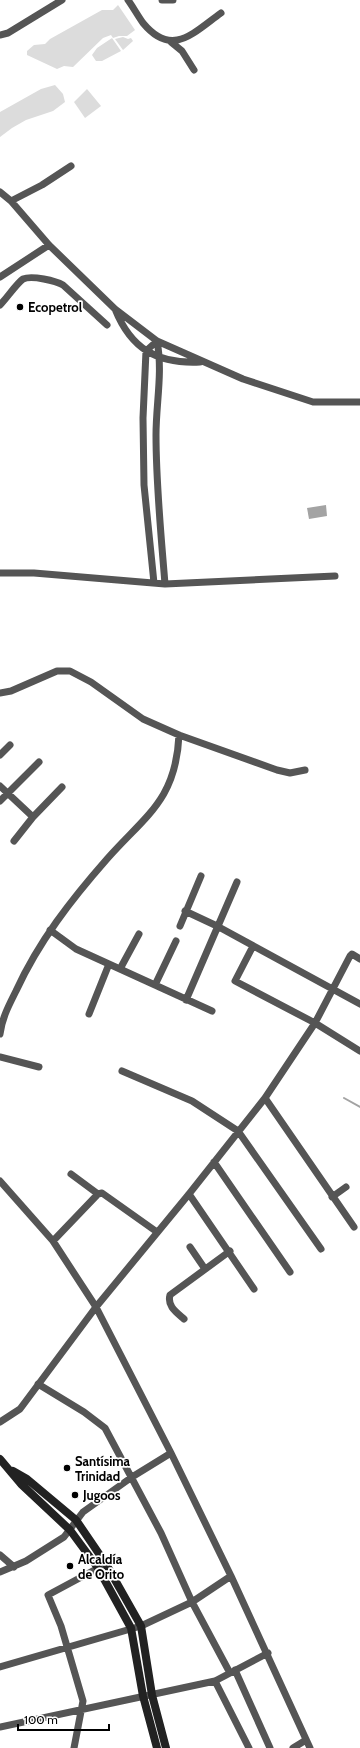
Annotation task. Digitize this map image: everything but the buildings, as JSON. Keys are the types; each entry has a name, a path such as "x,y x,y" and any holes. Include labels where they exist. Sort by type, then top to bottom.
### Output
{"main road":[{"path":"0,1459 21,1484 70,1530 102,1566 131,1628 143,1696 157,1748"},
{"path":"9,1469 27,1479 76,1520 102,1566 141,1626 152,1695 166,1748"}],"street":[{"path":"0,35 8,33 62,0"},
{"path":"128,0 144,24 158,38 171,42 182,51 194,70"},
{"path":"162,0 173,0"},
{"path":"171,42 187,38 221,13"},
{"path":"11,202 42,185 71,166"},
{"path":"0,192 11,202 49,245 114,309 157,341 243,379 313,402 360,402"},
{"path":"0,277 49,245"},
{"path":"0,305 23,279 30,278 57,282 64,285 107,325"},
{"path":"114,309 132,340 146,351 161,358 181,363 202,362"},
{"path":"154,583 144,486 143,418 146,351 157,341"},
{"path":"157,341 161,358 156,421 156,484 165,584"},
{"path":"144,486 156,484"},
{"path":"0,573 34,573 165,584 335,576"},
{"path":"0,693 11,691 57,671 70,671 91,682 143,719 276,770 290,773 305,770"},
{"path":"0,1034 1,1020 28,964 50,930 74,896 120,844 156,808 174,773 178,754 179,734"},
{"path":"0,756 10,745"},
{"path":"0,801 39,762"},
{"path":"0,786 33,817"},
{"path":"14,841 33,817 62,787"},
{"path":"180,926 201,876"},
{"path":"186,1000 237,882"},
{"path":"185,911 217,926 360,1004"},
{"path":"50,930 76,949 212,1011"},
{"path":"120,969 139,934"},
{"path":"155,985 176,941"},
{"path":"253,946 235,981 315,1023 360,1051"},
{"path":"0,1422 20,1409 96,1307 189,1194 265,1098 315,1023 350,956 352,954 360,959"},
{"path":"89,1014 109,964"},
{"path":"0,1057 40,1067"},
{"path":"122,1071 192,1101 238,1132 321,1249"},
{"path":"265,1098 354,1227"},
{"path":"214,1162 290,1272"},
{"path":"71,1174 98,1194 102,1193 157,1232"},
{"path":"0,1180 54,1241 96,1307 171,1453 268,1653 310,1748"},
{"path":"332,1197 346,1187"},
{"path":"54,1241 98,1194"},
{"path":"189,1194 230,1251 254,1289"},
{"path":"190,1247 205,1269"},
{"path":"184,1319 172,1308 169,1301 170,1295 230,1251"},
{"path":"38,1384 84,1412 105,1428 161,1533 192,1602 233,1671 270,1748"},
{"path":"0,1572 14,1567 64,1537 83,1512 132,1477 171,1453"},
{"path":"0,1555 14,1567"},
{"path":"74,1748 83,1708 83,1700 66,1648 61,1626 48,1595 102,1566"},
{"path":"0,1667 141,1626 192,1602 230,1576"},
{"path":"0,1727 214,1681 268,1653"},
{"path":"214,1681 249,1748"},
{"path":"293,1748 306,1740"}],"shaded area":[{"path":"118,5 135,30 127,36 113,38 111,35 103,38 73,67 64,66 57,69 27,55 27,51 34,45 45,44 50,39 102,10 113,10"},
{"path":"123,37 128,39 131,38 133,41 123,50 115,39"},
{"path":"112,38 121,51 102,61 96,61 92,55 97,48"},
{"path":"55,85 63,94 65,102 53,111 26,120 0,137 0,112 41,89"},
{"path":"87,89 101,106 85,118 74,102"},
{"path":"326,505 327,516 309,519 307,508"}],"waterway":[{"path":"344,1098 360,1107"}],"place":[{"name":"Ecopetrol","path":"20,307"},
{"name":"Santísima Trinidad","path":"67,1468"},
{"name":"Jugoos","path":"75,1495"},
{"name":"Alcaldía de Orito","path":"70,1566"}]}
